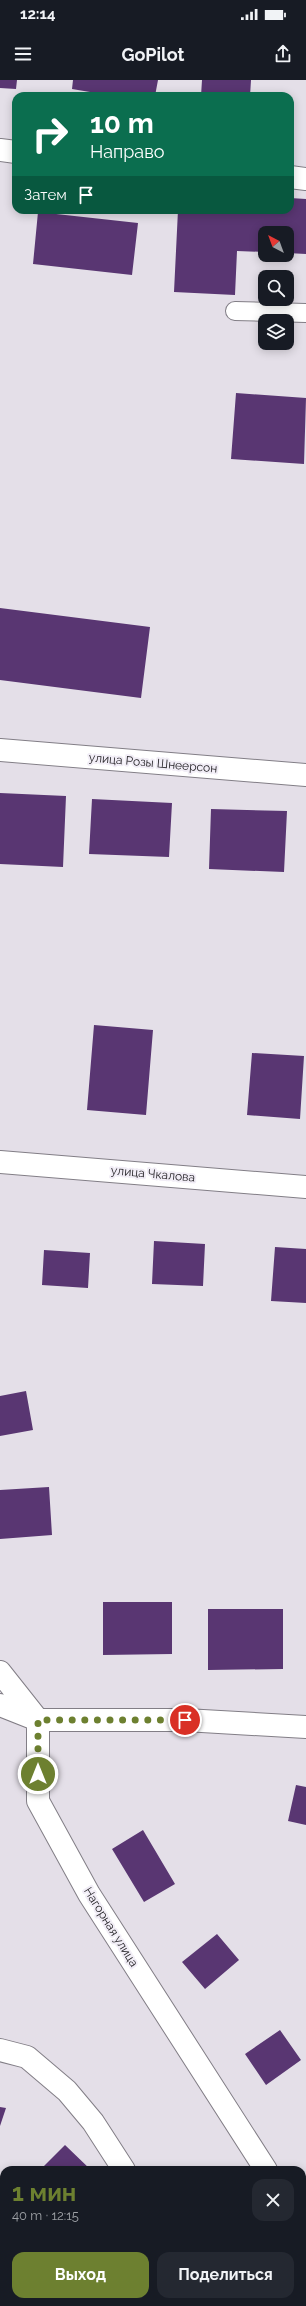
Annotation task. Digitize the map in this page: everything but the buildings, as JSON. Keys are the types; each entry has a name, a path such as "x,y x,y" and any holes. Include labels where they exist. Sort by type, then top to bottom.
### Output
{"street":[{"path":"0,150 12,152"},
{"path":"294,178 306,179"},
{"name":"улица Розы Шнеерсон","path":"0,750 306,775"},
{"name":"улица Чкалова","path":"0,1162 306,1187"},
{"path":"0,1672 38,1720"},
{"path":"0,1705 38,1720 185,1720 306,1727"},
{"name":"Нагорная улица","path":"38,1720 38,1802 89,1894 263,2166"},
{"path":"0,2050 27,2057 67,2091 93,2122 121,2166"}],"lane":[{"path":"235,311 306,313"}],"route":[{"path":"38,1774 38,1720 185,1720"}]}
